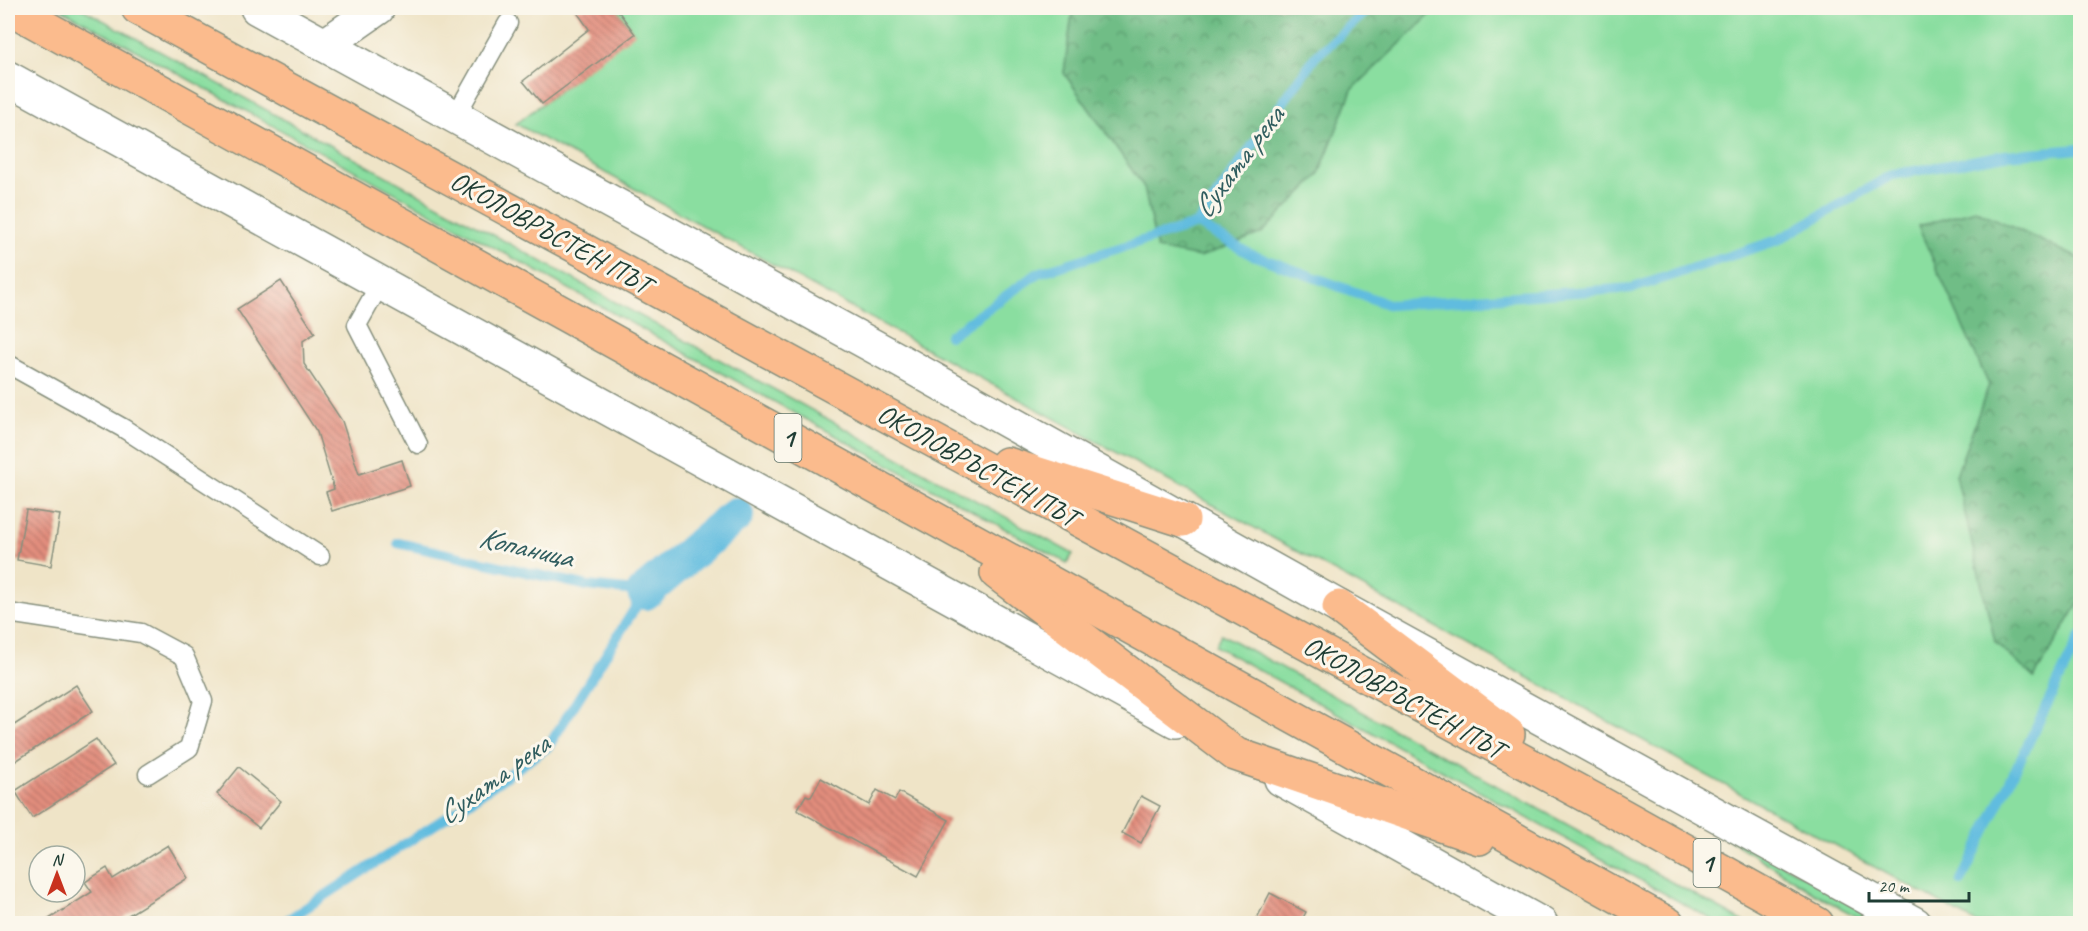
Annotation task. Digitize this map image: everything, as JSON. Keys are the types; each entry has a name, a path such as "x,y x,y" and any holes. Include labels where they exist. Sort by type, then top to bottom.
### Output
{"highway":[{"name":"1","path":"10,8 1668,924"},
{"name":"ОКОЛОВРЪСТЕН ПЪТ","path":"138,8 1598,802 1816,924"},
{"path":"934,441 1183,520"},
{"path":"902,502 1235,754 1566,868"},
{"path":"1339,607 1598,802"}],"street":[{"path":"257,8 887,353 1339,607 1915,924"},
{"path":"325,45 378,8"},
{"path":"9,82 1541,924"}],"lane":[{"path":"455,117 508,23"},
{"path":"380,284 357,326 418,444"},
{"path":"8,364 123,428 320,556"},
{"path":"8,613 141,633 184,656 203,700 189,748 148,774"}],"green space":[{"path":"59,8 81,8 1073,554 1067,563"},
{"path":"616,8 1073,8 1064,73 1144,187 1157,249 1318,176 1352,90 1437,8 2080,8 2080,259 1976,210 1918,226 1989,385 1956,476 2034,677 2080,601 2080,923 1977,923 516,124 634,33"},
{"path":"1073,8 1437,8 1352,90 1318,176 1262,233 1200,257 1157,249 1144,187 1064,73"},
{"path":"1976,210 2080,259 2080,601 2034,678 1995,642 1956,475 1989,385 1918,226"},
{"path":"1221,634 1746,923 1718,923 1215,646"},
{"path":"1690,815 1892,923 1869,923 1824,899"}],"building":[{"path":"574,8 616,8 635,34 542,104 523,81 589,29"},
{"path":"281,281 315,333 303,341 304,364 342,421 359,474 402,460 410,486 332,511 326,492 334,489 317,432 237,309"},
{"path":"26,510 60,515 51,566 17,560"},
{"path":"76,685 93,711 8,766 8,729"},
{"path":"96,739 114,765 32,818 15,791"},
{"path":"239,767 281,801 259,828 217,794"},
{"path":"821,778 869,805 877,790 895,800 899,792 949,820 918,876 797,810 806,795 811,797"},
{"path":"1141,796 1160,806 1141,843 1122,833"},
{"path":"168,845 188,878 114,924 41,924 73,904 87,904 87,895 92,892 87,881 107,868 113,879"},
{"path":"1270,893 1306,912 1300,924 1254,924"}],"waterway":[{"name":"Сухата река","path":"949,336 1038,273 1197,224 1315,57 1370,8"},
{"path":"1197,224 1250,254 1390,305 1633,288 1778,240 1892,175 2005,155 2080,149"},
{"name":"Сухата река","path":"645,592 736,515"},
{"name":"Сухата река","path":"281,924 459,809 548,747 645,592 588,586 398,543"},
{"path":"1961,881 2080,637"}],"water label":[{"name":"Копаница","path":"526,547"}]}
